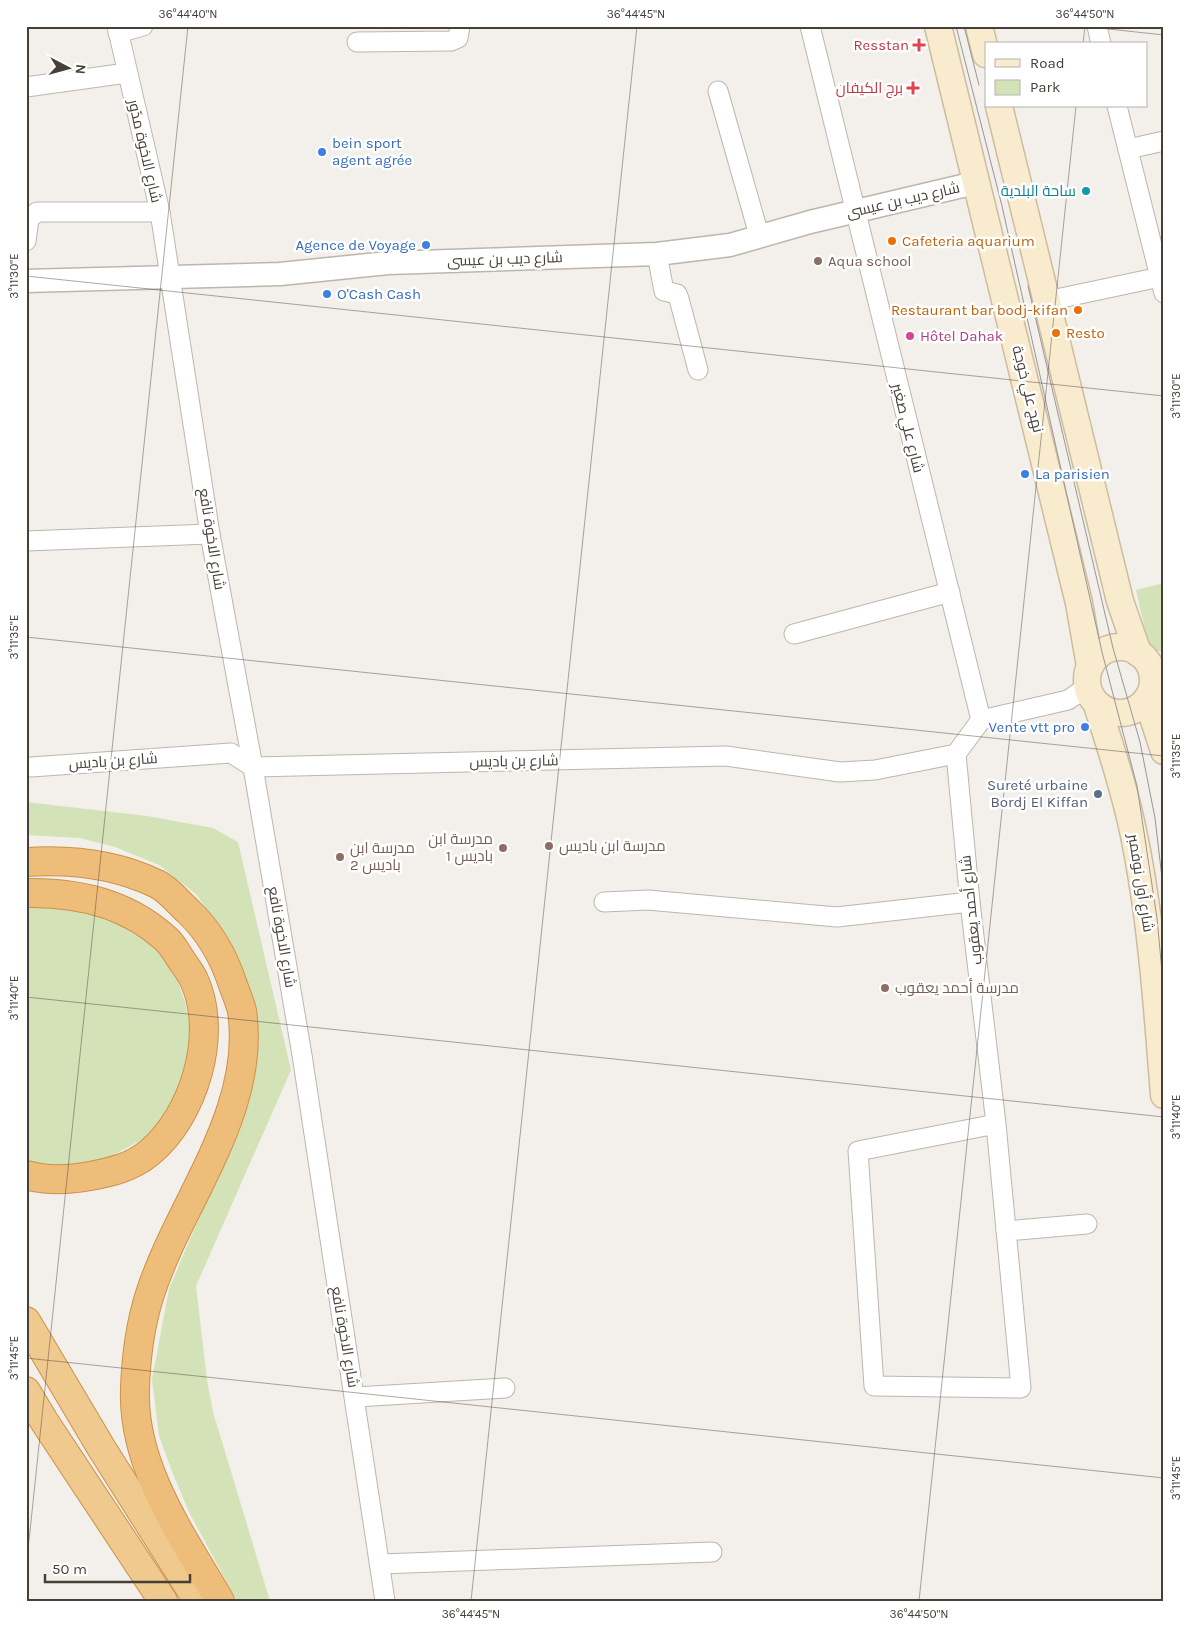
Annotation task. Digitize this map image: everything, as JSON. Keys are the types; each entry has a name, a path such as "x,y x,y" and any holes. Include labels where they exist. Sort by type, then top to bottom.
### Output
{"highway":[{"path":"26,862 57,860 101,865 159,884 196,918 225,959 242,1011 243,1058 232,1104 208,1165 150,1293 138,1344 135,1392 141,1446 167,1510 220,1601"},
{"path":"26,893 65,895 97,900 134,914 168,940 194,980 204,1016 203,1055 191,1094 175,1123 150,1153 119,1171 82,1178 63,1179 26,1175"},
{"path":"26,1321 107,1457 198,1601"},
{"path":"26,1391 163,1601"}],"main road":[{"name":"نهج علي خوجة","path":"938,26 975,183 1019,352 1080,604 1091,686"},
{"path":"980,26 985,49"},
{"path":"1005,108 1047,301 1120,601 1151,666 1153,680 1147,699 1137,709 1126,713 1116,714 1091,686 1102,652 1117,647 1128,648 1151,666"},
{"name":"شارع أول نوفمبر","path":"1091,686 1117,765 1138,862 1154,973 1164,1095"},
{"path":"1147,699 1164,751"}],"street":[{"path":"117,30 143,26"},
{"path":"357,42 451,41 458,38 460,26"},
{"name":"شارع علي صغير","path":"810,26 854,211 981,720"},
{"path":"1097,26 1101,42"},
{"name":"شارع الاخوة مدّور","path":"117,30 160,212 170,276"},
{"path":"26,87 127,73"},
{"path":"718,91 759,235"},
{"path":"1047,301 1162,285 1118,108"},
{"path":"1128,150 1164,140"},
{"name":"شارع ديب بن عيسى","path":"26,281 280,274 388,263 657,254 730,246 759,235 975,183"},
{"path":"26,241 29,219 37,212 160,212"},
{"path":"657,254 664,290 677,294 680,299 698,370"},
{"name":"شارع الاخوة نافع","path":"170,276 210,534 253,767 302,1056 339,1305 356,1397 385,1601"},
{"path":"26,541 210,534"},
{"path":"794,634 950,592"},
{"path":"956,754 981,720 1068,700 1091,686"},
{"name":"شارع بن باديس","path":"31,767 231,753 253,767 726,756 840,772 876,770 956,754"},
{"name":"شارع أحمد يعقوب","path":"956,754 970,902 996,1124 1021,1388 874,1386 858,1151 996,1124"},
{"path":"604,902 648,900 837,918 970,902"},
{"path":"1006,1231 1087,1224"},
{"path":"356,1397 505,1388"},
{"path":"381,1564 712,1552"}],"green space":[{"path":"1164,583 1164,651 1150,652 1136,590"},
{"path":"26,802 147,816 213,828 238,842 291,1070 196,1286 207,1380 213,1412 270,1601 237,1601 189,1512 159,1436 152,1379 169,1289 238,1126 252,1005 239,962 222,932 197,895 159,865 115,847 80,838 26,835"},
{"path":"26,904 57,905 120,919 159,948 175,973 185,1002 192,1033 182,1090 162,1120 141,1140 110,1157 86,1163 59,1166 26,1162"}],"tram line":[{"path":"956,26 1002,206 1102,652 1137,786 1157,918 1164,993"},
{"path":"964,26 979,85"},
{"path":"1028,286 1113,648 1140,742 1155,818 1164,895"}],"place":[{"name":"Resstan","path":"919,45"},
{"name":"برج الكيفان","path":"913,88"},
{"name":"bein sport agent agrée","path":"322,152"},
{"name":"ساحة البلدية","path":"1086,191"},
{"name":"Cafeteria aquarium","path":"892,241"},
{"name":"Agence de Voyage","path":"426,245"},
{"name":"Aqua school","path":"818,261"},
{"name":"O'Cash Cash","path":"327,294"},
{"name":"Restaurant bar bodj-kifan","path":"1078,310"},
{"name":"Resto","path":"1056,333"},
{"name":"Hôtel Dahak","path":"910,336"},
{"name":"La parisien","path":"1025,474"},
{"name":"Vente vtt pro","path":"1085,727"},
{"name":"Sureté urbaine Bordj El Kiffan","path":"1098,794"},
{"name":"مدرسة ابن باديس","path":"549,846"},
{"name":"مدرسة ابن باديس 1","path":"503,848"},
{"name":"مدرسة ابن باديس 2","path":"340,857"},
{"name":"مدرسة أحمد يعقوب","path":"885,988"}]}
